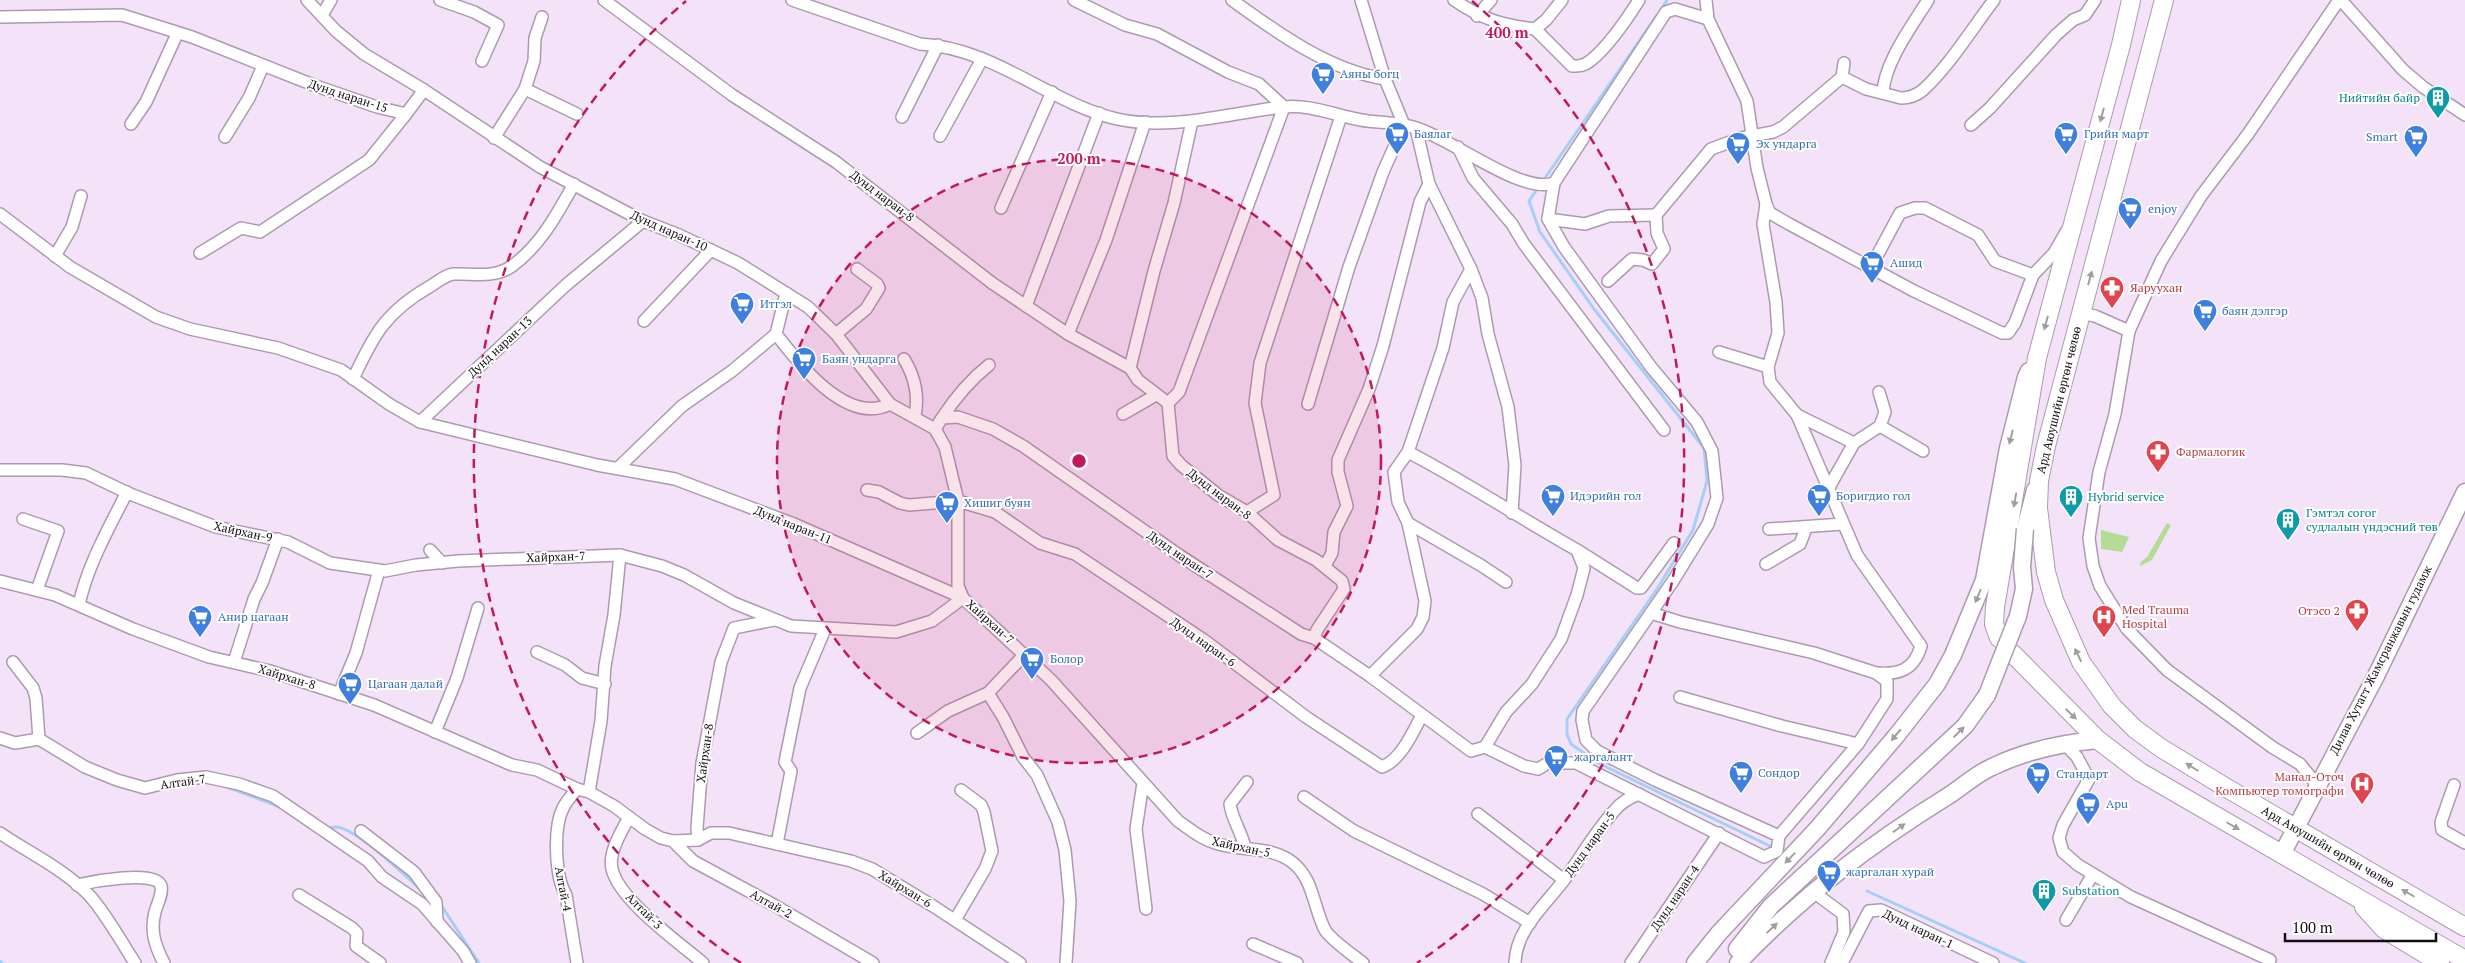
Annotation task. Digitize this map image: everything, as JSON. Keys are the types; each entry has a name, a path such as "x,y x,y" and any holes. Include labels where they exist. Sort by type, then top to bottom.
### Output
{"main road":[{"name":"Ард Аюушийн өргөн чөлөө","path":"1999,638 1994,624 1995,608 2037,358 2132,0"},
{"name":"Ард Аюушийн өргөн чөлөө","path":"2164,0 2046,446 2039,481 2038,508 2046,572 2064,626 2081,662 2096,686 2112,706 2148,738 2225,787 2465,927"},
{"path":"2121,45 2125,57 2130,61 2141,59 2150,52"},
{"path":"2111,83 2124,75 2131,76 2141,89"},
{"path":"1695,963 1719,933 1812,835 1897,735 1937,684 1953,655 1984,580 2008,448 2026,377 2037,358"},
{"path":"1727,963 1771,906 1929,762 1965,726 1987,695 2018,616 2024,589 2022,567 2026,529 2046,446"},
{"name":"Дилав Хутагт Жамсранжавын гудамж","path":"2282,854 2376,676 2465,492"},
{"path":"2012,654 2098,740 2140,772 2465,960"},
{"path":"1738,963 1755,944 1812,891 1919,813 1991,767 2064,743 2098,740"},
{"path":"2350,892 2384,929 2440,963"}],"street":[{"name":"Дунд наран-10","path":"307,0 336,30 364,54 424,90 540,167 643,222 738,263 808,308 836,334 890,404"},
{"path":"322,15 331,0"},
{"path":"440,0 474,12 498,26 482,61"},
{"name":"Дунд наран-8","path":"604,0 732,95 836,162 954,251 967,265 1068,334 1130,368 1138,380 1168,403 1173,456 1181,465 1218,495 1247,512 1278,540 1325,566 1342,581 1344,589 1317,630 1314,638"},
{"path":"792,0 920,44 938,45 982,59 1099,113 1119,119 1145,122 1192,121 1284,107 1307,107 1341,116 1416,128 1458,147 1489,166 1524,181 1549,185"},
{"path":"1074,0 1125,24 1157,34 1228,72 1259,84 1284,107"},
{"path":"1232,0 1278,33 1345,68 1367,77 1385,79"},
{"path":"1308,404 1349,266 1384,172 1404,125 1385,79 1361,0"},
{"path":"1454,0 1478,16 1514,27 1535,29 1572,66 1581,66 1590,62 1623,23 1639,0"},
{"path":"1478,16 1491,0"},
{"path":"1535,29 1546,20 1562,0"},
{"path":"1706,0 1708,19 1746,100 1757,168 1766,204 1770,212 1789,224 1922,296 2002,334 2008,333 2015,323 2033,275 2054,253 2075,215"},
{"path":"1883,93 1883,80 1890,65 1928,0"},
{"path":"1842,77 1866,90 1907,98 1922,91 1943,67 1994,0"},
{"path":"1971,125 1990,108 2056,35 2074,20 2085,15 2095,0"},
{"path":"2318,785 2300,764 2272,747 2167,670 2127,629 2100,586 2093,566 2089,538 2099,472 2115,414 2129,331 2161,261 2201,196 2248,134 2340,0 2403,70 2423,87 2465,115"},
{"path":"1708,19 1676,9 1666,12 1549,185 1548,219 1564,246 1645,359 1697,422 1712,451 1717,498 1708,524 1651,613 1583,711 1582,720 1586,740 1597,751 1779,836"},
{"name":"Дунд наран-15","path":"0,16 122,15 377,107 406,114"},
{"path":"494,138 525,89 534,61 535,38 542,17"},
{"path":"131,124 146,102 177,34"},
{"path":"902,117 938,45"},
{"path":"940,136 982,59"},
{"path":"1608,281 1632,259 1643,260 1652,264 1664,249 1657,233 1656,215 1711,149 1741,138 1773,132 1783,127 1842,77 1844,63"},
{"path":"225,137 249,98 263,66"},
{"path":"525,89 577,114"},
{"path":"200,253 241,228 260,232 369,160 424,90"},
{"path":"1000,208 1052,92"},
{"path":"1168,403 1179,392 1284,107"},
{"path":"1026,306 1099,113"},
{"path":"1247,512 1274,495 1255,403 1260,363 1341,116"},
{"path":"1130,368 1154,271 1174,202 1192,121"},
{"path":"1068,334 1106,240 1145,122"},
{"path":"1416,128 1429,184 1471,268 1482,298 1493,352 1508,407 1515,465 1512,513"},
{"path":"1458,147 1473,178 1512,224 1524,244 1664,430"},
{"path":"353,378 370,343 393,311 450,274 490,275 511,267 533,248 550,226 574,184"},
{"path":"1325,566 1332,553 1334,532 1347,506 1338,472 1338,460 1369,390 1420,202 1429,184"},
{"path":"55,256 72,228 80,196"},
{"path":"1651,613 1680,622 1814,653 1876,673 1893,674 1906,668 1917,658 1921,646 1857,555 1797,415 1770,382 1768,367 1778,333 1776,302 1763,224 1766,204"},
{"path":"1871,267 1900,213 1915,208 1925,208 1978,235 1995,261 2033,275"},
{"path":"0,214 70,267 156,317 190,329 278,348 341,370 389,404 420,422"},
{"path":"1548,219 1586,224 1609,216 1656,215"},
{"name":"Дунд наран-13","path":"420,422 566,286 643,222"},
{"path":"644,321 711,250"},
{"path":"1370,676 1417,628 1423,616 1425,601 1408,523 1398,502 1394,472 1408,452 1443,348 1454,302 1471,268"},
{"path":"836,334 850,324 866,308 879,288 877,284 857,269"},
{"path":"618,468 682,406 732,371 776,334 786,293"},
{"path":"2080,314 2095,316 2129,331"},
{"path":"776,334 806,369 842,399 861,408 878,409 890,404 915,416 935,429 945,447 958,501 958,586 963,598"},
{"path":"1719,352 1768,367"},
{"path":"904,359 914,378 918,402 915,416"},
{"path":"935,429 953,401 974,377 989,365"},
{"path":"1828,490 1854,443 1880,426 1885,412 1879,392"},
{"path":"1122,414 1132,407 1144,403 1156,394"},
{"path":"1797,415 1854,443"},
{"name":"Дунд наран-7","path":"942,418 958,417 993,430 1024,446 1179,555 1301,634 1314,638 1370,676 1422,715"},
{"name":"Дунд наран-11","path":"420,422 597,465 675,479 759,511 963,598"},
{"path":"1880,426 1923,451"},
{"path":"1408,452 1458,478 1512,513 1577,550 1637,588 1641,588 1674,543"},
{"name":"Хайрхан-9","path":"0,470 62,470 86,473 127,492 216,527 278,539 262,583 254,598 234,662"},
{"path":"867,490 879,492 900,503 909,505 958,501"},
{"path":"78,605 85,581 127,492"},
{"name":"Дунд наран-6","path":"958,501 995,512 1040,543 1075,554 1204,640 1306,716 1382,767 1389,765 1406,743 1422,715"},
{"path":"23,519 58,531 37,590"},
{"path":"1408,523 1506,582"},
{"path":"1768,529 1806,528 1843,524"},
{"path":"1766,564 1800,544 1806,528"},
{"name":"Хайрхан-7","path":"278,539 330,563 379,570 442,563 620,555 662,566 684,575 726,599 790,626 896,632 932,621 963,598 1025,654 988,693 948,711 917,732"},
{"path":"430,550 442,563"},
{"path":"1485,747 1506,712 1532,684 1561,639 1577,595 1584,568 1577,550"},
{"path":"589,792 601,721 605,666 614,615 620,555"},
{"path":"339,694 356,653 379,570"},
{"path":"0,580 37,590 78,605 133,629 209,657 234,662"},
{"path":"435,732 456,678 478,608"},
{"name":"Хайрхан-8","path":"698,840 696,828 702,763 721,662 734,628 774,620"},
{"path":"577,789 589,792 660,838 674,841 698,840 711,833 729,833 777,844 791,772 785,762 795,710 800,688 825,629"},
{"path":"537,652 565,665 582,678 605,684"},
{"name":"Хайрхан-5","path":"1025,654 1178,821 1203,838 1218,844 1284,856 1294,864 1311,886 1317,910 1326,932 1363,963"},
{"path":"0,738 15,743 39,739 36,698 33,688 13,662"},
{"name":"Хайрхан-8","path":"234,662 270,671 374,705 512,765 537,770 577,789"},
{"path":"1422,715 1471,751 1485,747 1524,766 1538,770 1548,763 1576,763 1764,857 1777,851 1779,836 1858,744 1887,699 1887,681 1876,673"},
{"path":"988,693 1003,717 1023,757 1036,775 1058,822 1065,850 1070,901 1066,963"},
{"path":"1680,697 1782,726 1858,744"},
{"name":"Алтай-7","path":"39,739 85,767 117,780 145,788 177,780 206,777 239,784 273,796 368,861 382,877 422,904 463,951 470,963"},
{"path":"2064,743 2077,758 2089,779 2063,825 2060,838 2063,852 2093,874 2166,914 2270,960"},
{"path":"1245,848 1243,836 1232,814 1230,804 1247,782"},
{"path":"1143,783 1136,829 1146,909"},
{"path":"2454,785 2442,822 2442,830 2465,843"},
{"name":"Алтай-4","path":"577,789 563,809 559,826 557,856 561,887 566,895 577,963"},
{"path":"955,920 964,901 985,870 992,851 981,805 961,790"},
{"name":"Дунд наран-5","path":"1515,963 1520,941 1530,923 1614,811 1625,800 1639,794"},
{"path":"1304,798 1354,831 1483,894 1530,923"},
{"name":"Дунд наран-5","path":"1478,814 1564,880"},
{"name":"Алтай-3","path":"629,818 613,856 612,868 615,874 626,893 646,914 703,963"},
{"path":"361,831 414,872 436,902 437,922"},
{"path":"0,833 89,895 106,917 135,963"},
{"name":"Дунд наран-4","path":"1631,963 1719,833"},
{"name":"Алтай-2","path":"674,841 693,861 774,905 873,963"},
{"name":"Хайрхан-6","path":"777,844 851,861 872,869 1020,963"},
{"path":"2066,920 2093,874"},
{"path":"77,885 104,880 152,877 159,882 161,886 160,897 152,929 155,946 164,963"},
{"path":"1812,891 1843,914 1844,932 1831,963"},
{"path":"299,895 352,928 357,933 356,946 380,963"},
{"name":"Дунд наран-1","path":"1842,963 1869,911 1881,910 1992,963"},
{"path":"1253,944 1297,963"}],"green space":[{"path":"2167,523 2171,525 2152,560 2140,566 2140,563 2147,557"},
{"path":"2101,530 2129,537 2122,552 2101,549"}],"waterway":[{"path":"1661,10 1667,0"},
{"path":"1543,181 1657,15"},
{"path":"1538,188 1529,201 1540,232 1594,309 1704,448 1707,481 1693,530 1657,589 1567,719 1567,734 1571,744 1598,763 1772,847"},
{"path":"227,787 280,807"},
{"path":"325,828 337,827 356,836 381,854 422,891"},
{"path":"1867,891 2025,963"},
{"path":"441,905 479,963"}],"place":[{"name":"Аяны богц","path":"1323,95"},
{"name":"Нийтийн байр","path":"2438,119"},
{"name":"Баялаг","path":"1397,155"},
{"name":"Грийн март","path":"2066,155"},
{"name":"Smart","path":"2416,158"},
{"name":"Эх ундарга","path":"1738,165"},
{"name":"enjoy","path":"2130,230"},
{"name":"Ашид","path":"1872,284"},
{"name":"Яаруухан","path":"2112,309"},
{"name":"Итгэл","path":"742,325"},
{"name":"баян дэлгэр","path":"2205,332"},
{"name":"Баян ундарга","path":"804,380"},
{"name":"Фармалогик","path":"2158,473"},
{"name":"Идэрийн гол","path":"1553,517"},
{"name":"Боригдио гол","path":"1819,517"},
{"name":"Hybrid service","path":"2071,518"},
{"name":"Хишиг буян","path":"947,524"},
{"name":"Гэмтэл согог судлалын үндэсний төв","path":"2288,541"},
{"name":"Отэсо 2","path":"2357,632"},
{"name":"Анир цагаан","path":"200,638"},
{"name":"Med Trauma Hospital","path":"2104,638"},
{"name":"Болор","path":"1032,680"},
{"name":"Цагаан далай","path":"350,705"},
{"name":"жаргалант","path":"1556,778"},
{"name":"Сондор","path":"1741,794"},
{"name":"Стандарт","path":"2038,795"},
{"name":"Манал-Оточ Компьютер томографи","path":"2362,805"},
{"name":"Apu","path":"2088,825"},
{"name":"жаргалан хурай","path":"1829,893"},
{"name":"Substation","path":"2044,912"}]}
